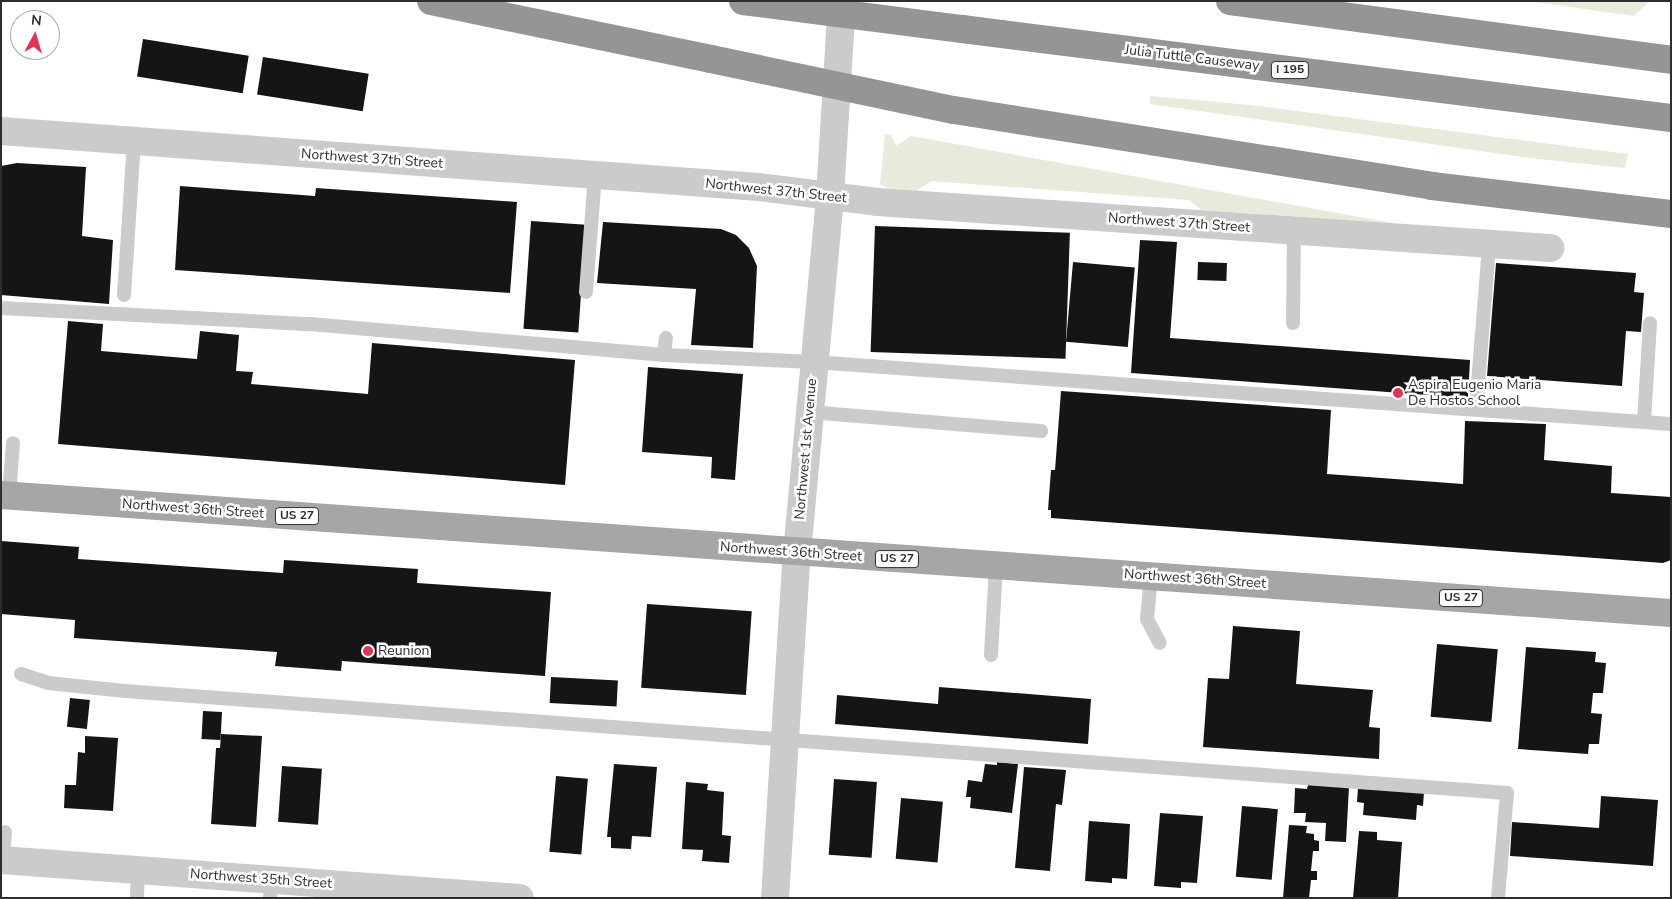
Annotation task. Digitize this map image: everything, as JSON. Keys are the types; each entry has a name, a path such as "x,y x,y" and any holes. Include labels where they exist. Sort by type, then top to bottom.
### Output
{"highway":[{"path":"431,1 954,110 1432,186 1671,214"},
{"name":"Julia Tuttle Causeway","path":"743,1 1671,118"},
{"path":"1230,1 1671,60"}],"main road":[{"name":"Northwest 36th Street","path":"5,496 1671,613"}],"street":[{"name":"Northwest 1st Avenue","path":"775,898 797,553 830,196 842,1"},
{"name":"Northwest 37th Street","path":"1,131 759,187 877,202 1294,230 1489,246 1550,248"},
{"name":"Northwest 35th Street","path":"2,860 138,870 271,889 520,898"}],"lane":[{"path":"124,295 134,141"},
{"path":"586,292 595,175"},
{"path":"1293,323 1294,230"},
{"path":"1476,408 1489,246"},
{"path":"1,308 310,324 664,355 814,362 1476,408 1671,424"},
{"path":"1644,422 1650,323"},
{"path":"664,355 666,338"},
{"path":"809,412 1041,431"},
{"path":"5,496 13,443"},
{"path":"991,655 996,566"},
{"path":"1151,576 1147,619 1160,643"},
{"path":"21,674 48,683 126,691 1506,792 1498,898"},
{"path":"2,860 5,832"},
{"path":"137,898 138,870"}],"shaded area":[{"path":"1527,1 1650,1 1634,16"},
{"path":"1150,96 1250,105 1628,154 1625,168 1530,158 1150,104"},
{"path":"885,134 891,135 896,146 911,136 1393,223 1201,210 1189,200 931,181 916,191 886,188 880,184"}],"building":[{"path":"143,39 249,56 243,93 137,77"},
{"path":"263,57 369,74 363,111 257,95"},
{"path":"17,163 86,167 82,236 113,240 109,304 1,295 1,166"},
{"path":"180,186 315,196 316,188 517,202 510,293 175,270"},
{"path":"531,221 586,225 578,333 523,329"},
{"path":"603,222 721,229 736,235 749,248 757,266 753,348 691,345 696,289 597,283"},
{"path":"875,226 1070,233 1065,359 871,352"},
{"path":"1140,240 1177,242 1170,338 1470,360 1468,398 1131,373"},
{"path":"1073,262 1135,267 1128,347 1066,342"},
{"path":"1198,262 1227,263 1226,281 1197,280"},
{"path":"1496,263 1636,273 1634,292 1644,293 1641,332 1626,331 1622,386 1487,376"},
{"path":"68,321 103,324 101,351 197,359 200,331 239,335 236,371 253,372 251,384 368,394 372,343 575,360 565,485 58,444"},
{"path":"648,367 743,374 735,480 711,478 712,457 642,452"},
{"path":"1061,391 1331,410 1327,474 1463,484 1465,421 1546,424 1544,460 1612,466 1611,493 1671,497 1671,560 1663,563 1051,518 1051,510 1048,510 1051,470 1055,470"},
{"path":"1,541 79,547 78,559 283,573 284,560 418,569 417,583 551,592 545,676 342,661 341,671 275,666 277,652 74,638 75,620 1,614"},
{"path":"647,604 752,611 746,695 641,688"},
{"path":"1233,626 1300,631 1296,684 1373,690 1369,727 1380,728 1379,759 1203,747 1208,678 1229,679"},
{"path":"1437,644 1498,649 1491,722 1431,717"},
{"path":"1526,647 1596,652 1595,662 1606,663 1603,693 1593,693 1591,713 1602,714 1599,744 1589,744 1588,754 1518,749"},
{"path":"551,677 618,681 617,706 550,703"},
{"path":"939,687 1091,699 1088,744 835,724 837,695 938,704"},
{"path":"70,698 90,700 87,729 67,727"},
{"path":"203,711 222,712 221,740 202,739"},
{"path":"221,734 262,736 256,827 211,824 216,748 220,748"},
{"path":"85,736 118,738 113,811 64,808 65,785 76,785 78,752 85,753"},
{"path":"997,762 1018,764 1012,813 970,808 971,797 966,797 968,780 982,782 985,764 997,765"},
{"path":"614,764 657,767 651,837 632,836 631,849 611,848 611,837 607,837"},
{"path":"282,766 322,769 318,825 278,822"},
{"path":"1024,767 1066,770 1062,805 1056,804 1050,871 1015,868"},
{"path":"556,776 588,779 581,854 549,852"},
{"path":"834,779 877,782 872,858 829,855"},
{"path":"686,782 708,784 707,790 724,792 722,835 731,836 729,863 702,861 703,850 682,849"},
{"path":"1308,785 1349,787 1346,842 1325,841 1326,823 1305,822 1306,813 1294,813 1295,788 1307,789"},
{"path":"1358,788 1424,792 1423,806 1417,805 1416,820 1363,815 1364,803 1357,802"},
{"path":"1601,796 1658,800 1653,866 1510,856 1512,822 1599,828"},
{"path":"901,798 943,802 938,862 896,859"},
{"path":"1242,806 1278,809 1272,880 1236,877"},
{"path":"1160,813 1203,816 1197,883 1181,882 1181,888 1154,886"},
{"path":"1089,821 1130,824 1127,879 1112,878 1112,883 1085,881"},
{"path":"1289,825 1307,826 1306,833 1314,834 1314,840 1319,841 1319,851 1313,851 1311,871 1317,871 1317,880 1311,880 1309,898 1283,898"},
{"path":"1359,831 1377,832 1377,840 1402,842 1398,898 1353,898"}],"place":[{"name":"Aspira Eugenio Maria De Hostos School","path":"1398,393"},
{"name":"Reunion","path":"368,651"}]}
